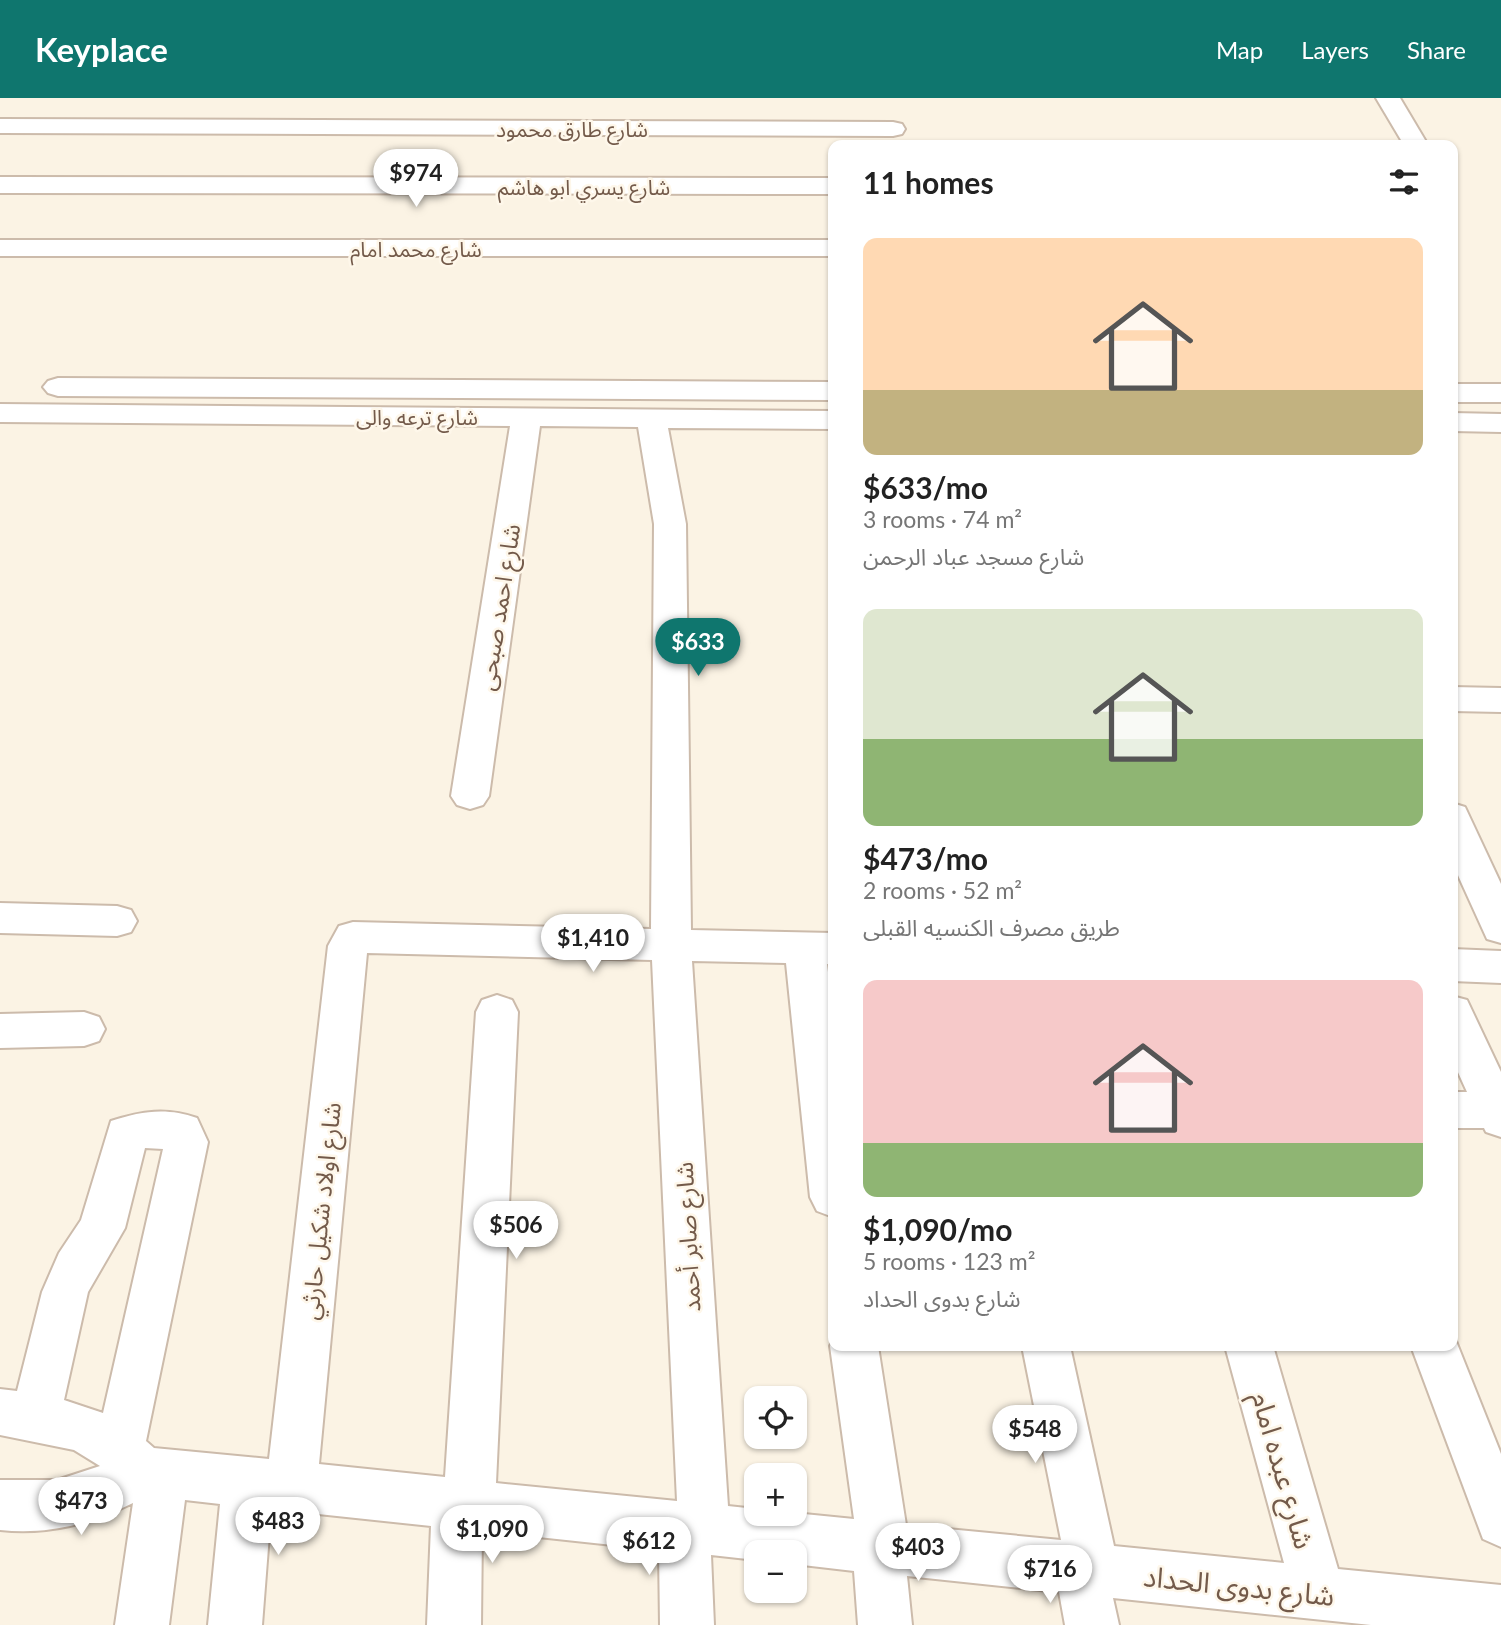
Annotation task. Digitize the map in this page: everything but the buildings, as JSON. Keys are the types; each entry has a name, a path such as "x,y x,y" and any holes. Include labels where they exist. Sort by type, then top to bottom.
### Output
{"street":[{"path":"1388,98 1413,140"},
{"name":"شارع طارق محمود","path":"0,127 893,127"},
{"name":"شارع يسري ابو هاشم","path":"0,185 828,186"},
{"name":"شارع محمد امام","path":"0,248 828,248"},
{"name":"شارع ترعه والى","path":"0,386 153,401 526,417 652,418 695,404 828,419"},
{"name":"شارع ترعه والى","path":"0,413 153,401 695,404 828,391"},
{"path":"1458,393 1501,393"},
{"name":"شارع احمد صبحى","path":"470,796 526,417"},
{"name":"شارع صابر أحمد","path":"652,418 670,524 671,945 694,1529 687,1625"},
{"path":"1458,422 1501,423"},
{"path":"1458,699 1501,700"},
{"path":"1458,831 1501,928"},
{"path":"0,918 117,921"},
{"name":"شارع اولاد شكيل حارثي","path":"235,1625 269,1484 348,946 353,937 671,945"},
{"path":"671,945 819,949 828,1102"},
{"path":"1458,965 1501,967"},
{"path":"454,1625 496,1012"},
{"path":"1458,1025 1500,1113 1458,1110"},
{"path":"0,1031 84,1030"},
{"path":"142,1464 81,1426 17,1415 75,1268 103,1228 127,1134 142,1129 182,1131 186,1142 142,1464 142,1625"},
{"path":"855,1351 881,1548 885,1625"},
{"path":"1047,1351 1087,1569 1092,1625"},
{"name":"شارع عبده امام","path":"1250,1351 1317,1604"},
{"path":"1436,1351 1501,1521"},
{"path":"0,1506 56,1507 100,1495 142,1464"},
{"name":"شارع بدوى الحداد","path":"142,1464 269,1484 1087,1569 1317,1604 1501,1612"}]}
